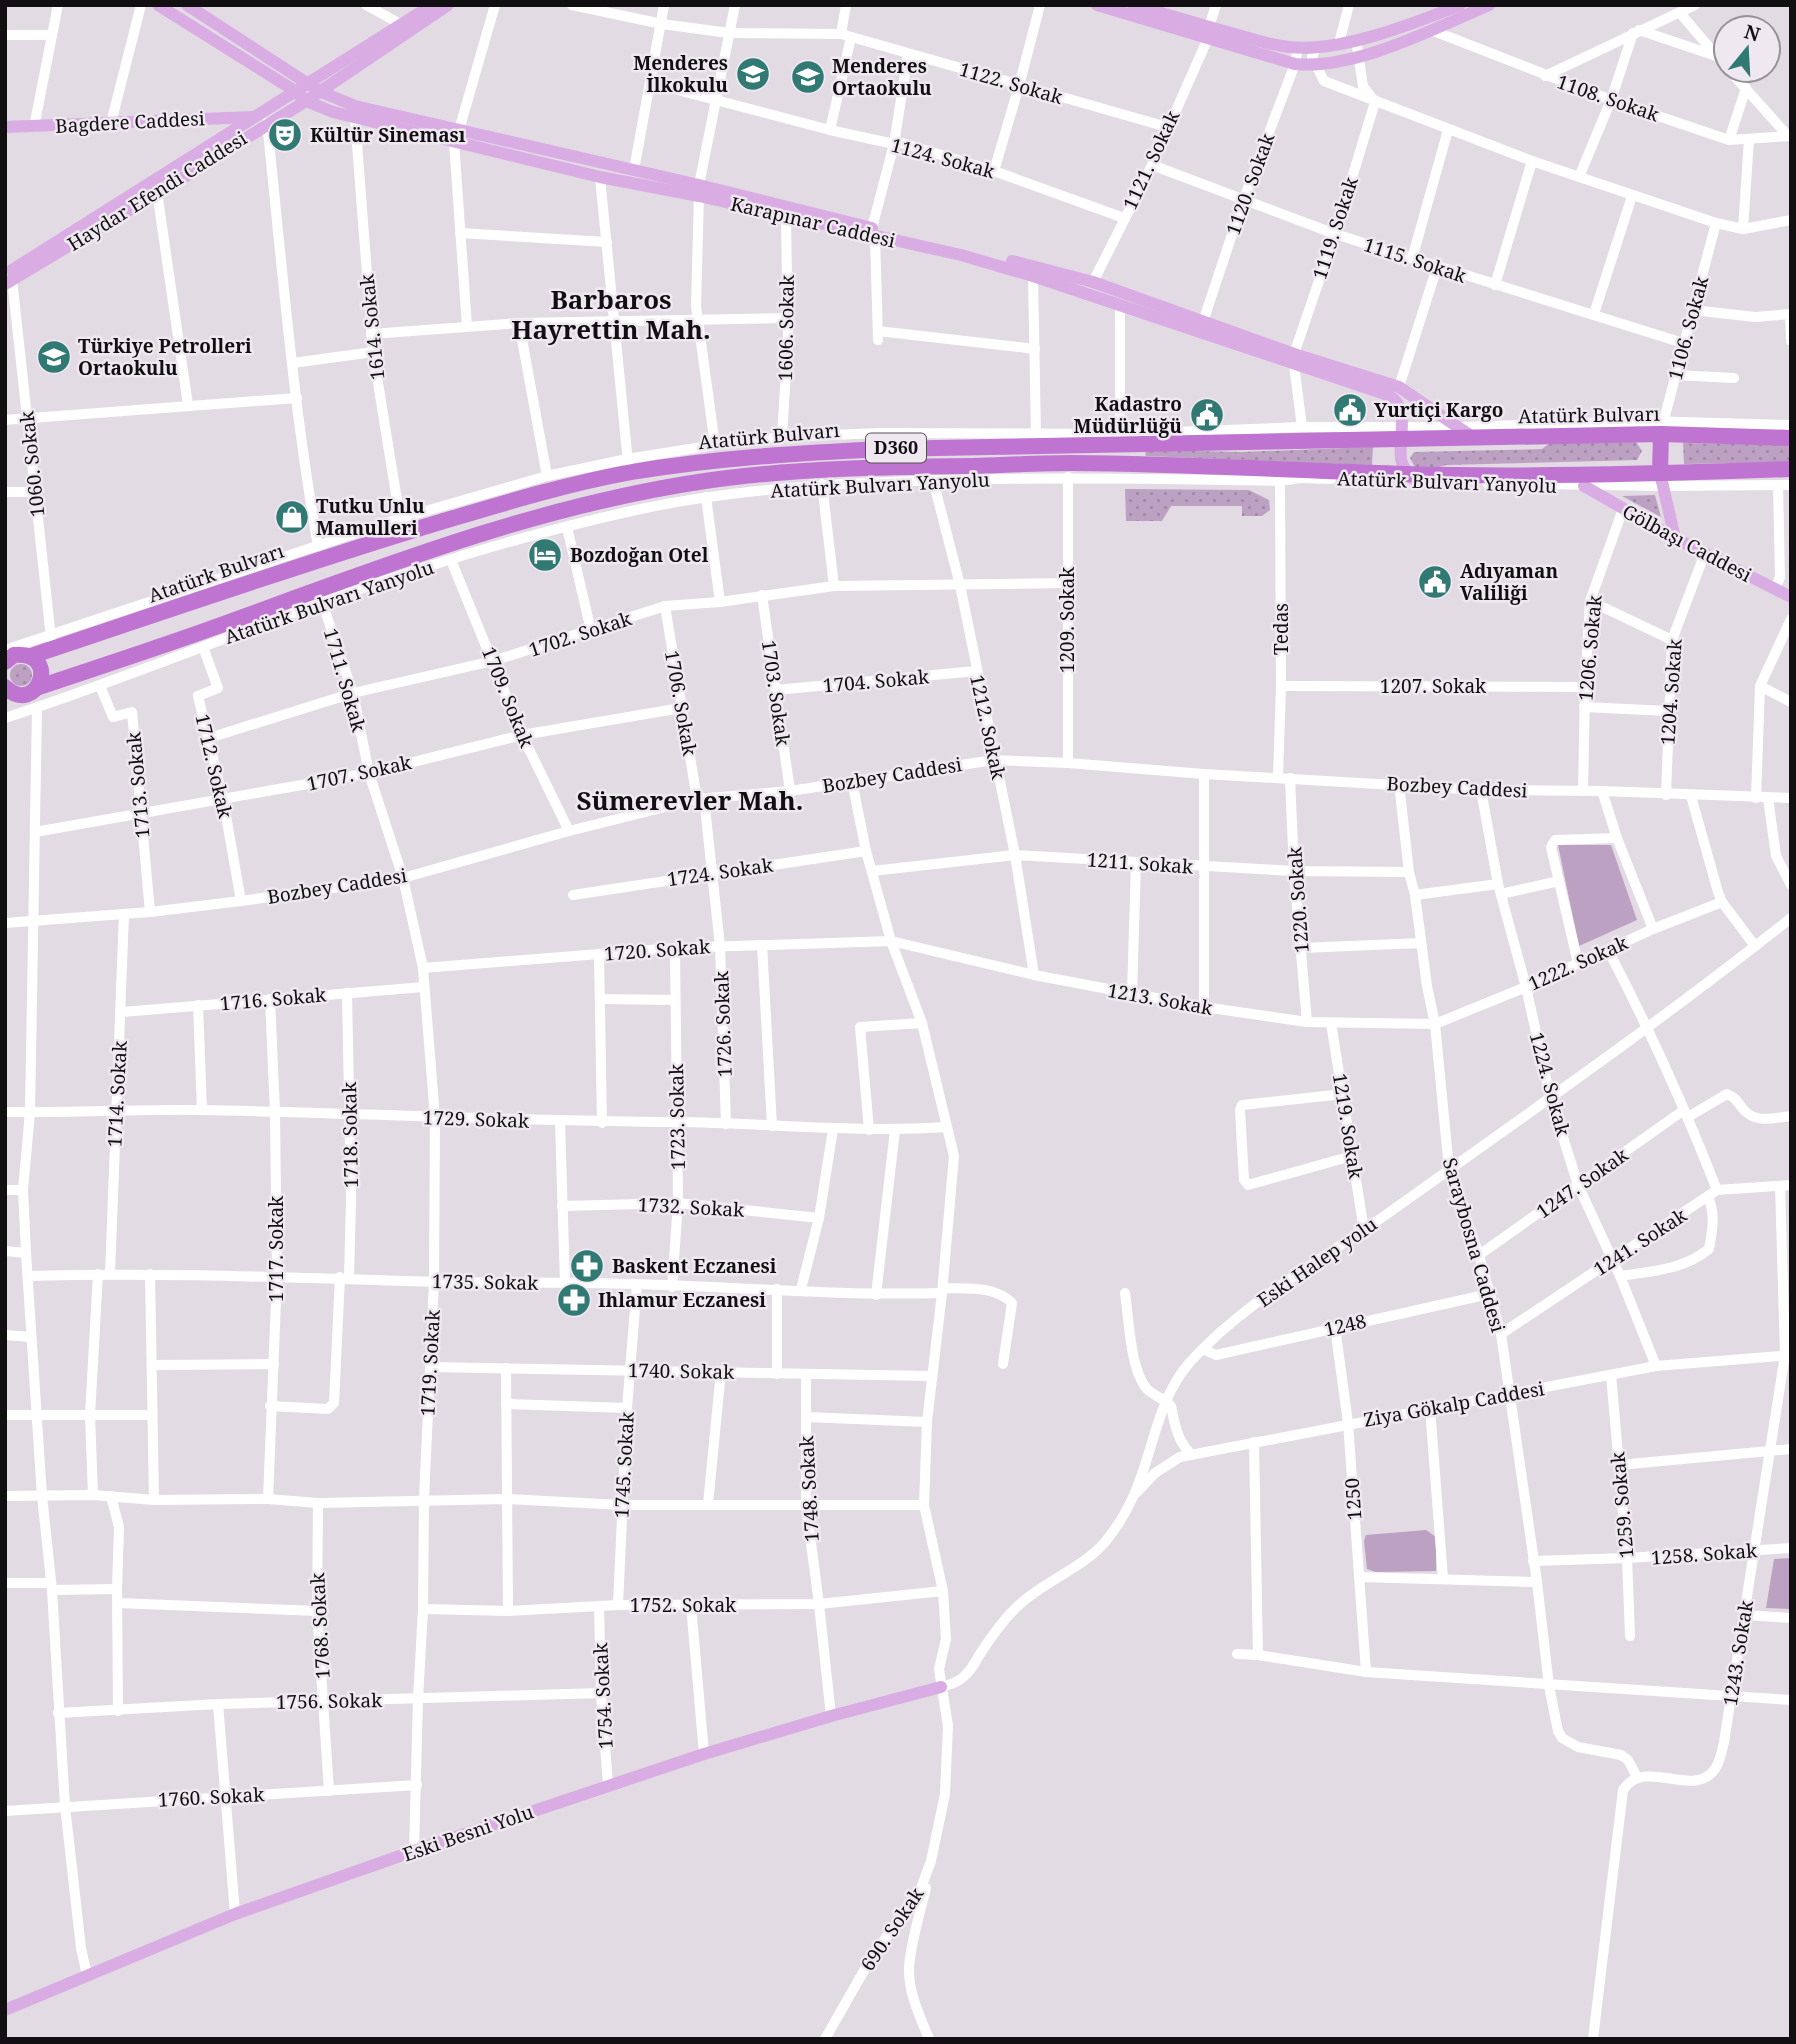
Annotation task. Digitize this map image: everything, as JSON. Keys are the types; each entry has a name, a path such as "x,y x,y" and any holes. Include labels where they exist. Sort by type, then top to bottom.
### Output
{"highway":[{"name":"Atatürk Bulvarı","path":"5,662 14,655 31,656 52,642 401,526 538,493 628,466 871,449 1401,433 1474,438 1662,428 1791,438"},
{"path":"1661,480 1662,428"},
{"name":"Atatürk Bulvarı","path":"10,694 36,688 426,551 545,515 704,481 773,473 885,467 1067,463 1238,467 1411,477 1661,480 1791,469"},
{"path":"31,656 41,669 41,679 36,688"}],"main road":[{"name":"Karapınar Caddesi","path":"158,5 295,91 306,101 355,118 634,170 786,218 874,232 1033,276 1294,359 1399,387 1474,438"},
{"name":"Karapınar Caddesi","path":"187,5 314,87 355,106 600,177 699,190 1093,282 1203,322 1392,396 1401,407 1401,459 1411,477"},
{"name":"Haydar Efendi Caddesi","path":"8,279 261,120 306,101 314,87 432,5"},
{"name":"Haydar Efendi Caddesi","path":"8,279 157,192 261,120 295,91 314,87 448,5"},
{"path":"1097,5 1208,32 1298,47 1317,47 1356,40 1429,18 1460,5"},
{"path":"1133,5 1295,64 1314,65 1358,57 1432,30 1489,5"},
{"name":"Bagdere Caddesi","path":"5,127 111,122 261,120"},
{"path":"1661,480 1675,538"},
{"name":"Gölbaşı Caddesi","path":"1584,486 1704,554 1791,597"},
{"name":"Eski Besni Yolu","path":"5,2010 235,1914 414,1851 704,1754 941,1687"}],"street":[{"path":"34,127 58,5"},
{"path":"111,122 141,5"},
{"path":"366,5 402,25"},
{"path":"467,326 456,136 495,5"},
{"name":"1122. Sokak","path":"572,5 662,24 729,33 846,36 1167,127"},
{"path":"634,170 652,83 664,5"},
{"path":"715,445 698,320 699,190 735,5"},
{"path":"830,130 846,36 846,5"},
{"path":"994,171 1040,5"},
{"name":"1121. Sokak","path":"1093,282 1152,165 1208,32 1216,5"},
{"path":"1339,43 1349,5"},
{"path":"1545,76 1695,5"},
{"path":"1680,13 1712,51"},
{"name":"1108. Sokak","path":"1432,30 1545,76 1729,139 1789,136"},
{"path":"1636,32 1712,55"},
{"path":"1579,177 1636,32"},
{"path":"5,35 50,36"},
{"path":"1356,40 1363,86 1375,102"},
{"name":"1120. Sokak","path":"1203,322 1243,201 1295,64 1298,47"},
{"path":"1317,47 1312,57 1324,81 1532,161 1716,223 1743,229 1791,220"},
{"path":"908,55 894,144 874,232 878,336 1035,349"},
{"name":"1124. Sokak","path":"652,83 830,130 894,144 902,143 994,171 1124,218"},
{"path":"1742,84 1789,136"},
{"path":"1729,139 1746,88"},
{"name":"1119. Sokak","path":"1294,359 1375,102"},
{"name":"1614. Sokak","path":"355,118 373,352 401,526"},
{"path":"261,120 309,498 318,546"},
{"path":"1412,259 1448,130"},
{"path":"1743,229 1749,139"},
{"path":"1495,285 1532,161"},
{"name":"1115. Sokak","path":"1152,165 1335,234 1683,342"},
{"path":"600,177 628,466"},
{"path":"157,192 187,405"},
{"path":"1594,314 1632,196"},
{"name":"1606. Sokak","path":"782,437 788,318 786,218"},
{"name":"1106. Sokak","path":"1662,428 1716,223"},
{"path":"460,233 607,242"},
{"path":"1399,387 1437,267"},
{"path":"1033,276 1036,435"},
{"name":"1060. Sokak","path":"8,279 52,642"},
{"path":"1120,305 1120,435"},
{"path":"1693,310 1755,317 1790,314 1791,341"},
{"path":"371,334 519,323 788,318"},
{"path":"519,323 547,477"},
{"path":"292,363 373,352"},
{"path":"1294,359 1302,428"},
{"path":"1675,376 1734,379"},
{"path":"5,420 298,398"},
{"path":"291,562 318,546 401,526 547,477 628,466 715,445 782,437 880,433 1120,435 1302,428 1401,433 1459,428 1791,425"},
{"name":"Atatürk Bulvarı Yanyolu","path":"5,718 322,602 451,560 567,527 706,497 822,484 1068,477 1280,481 1300,478 1411,477 1584,486 1661,480 1791,485"},
{"name":"1209. Sokak","path":"1068,477 1068,763"},
{"name":"1212. Sokak","path":"933,480 960,585 1015,855 1034,975"},
{"name":"Tedas","path":"1278,777 1281,686 1280,481"},
{"path":"822,484 834,586"},
{"path":"1774,589 1780,578 1777,485"},
{"path":"5,492 35,492"},
{"path":"706,497 720,602"},
{"name":"1206. Sokak","path":"1583,791 1590,601 1623,509"},
{"path":"567,527 590,631"},
{"name":"1204. Sokak","path":"1665,795 1672,640 1704,554"},
{"name":"1709. Sokak","path":"451,560 522,735 569,831"},
{"name":"1702. Sokak","path":"209,738 353,693 493,661 665,606 720,602 834,586 1067,583"},
{"name":"1703. Sokak","path":"762,595 790,791"},
{"path":"1590,601 1672,640"},
{"name":"1711. Sokak","path":"322,602 353,693 369,773 403,878"},
{"name":"1706. Sokak","path":"665,606 681,708 701,799"},
{"path":"1791,619 1760,686 1762,798 1776,856 1791,885"},
{"path":"5,650 52,642"},
{"name":"1712. Sokak","path":"203,647 218,688 198,695 223,799 242,901"},
{"name":"1704. Sokak","path":"776,690 976,671"},
{"name":"1713. Sokak","path":"100,685 113,717 131,712 150,912"},
{"name":"1207. Sokak","path":"1281,686 1585,687"},
{"path":"1760,686 1791,702"},
{"path":"1584,707 1669,711"},
{"path":"37,708 30,1112 23,1190 65,1806 81,1948 87,1975"},
{"name":"1707. Sokak","path":"35,832 369,773 522,735 681,708"},
{"name":"Bozbey Caddesi","path":"5,923 150,912 403,878 569,831 701,799 790,791 994,760 1481,790 1602,791 1791,798"},
{"path":"1204,774 1204,1007"},
{"name":"1220. Sokak","path":"1290,778 1294,871 1307,1022"},
{"name":"690. Sokak","path":"824,2039 867,1964 918,1896 932,1861 945,1794 948,1726 939,1670 946,1639 943,1591 924,1505 927,1422 954,1156 922,1023 891,941 866,851 852,781"},
{"name":"Saraybosna Caddesi","path":"1399,784 1409,872 1435,1024 1449,1169 1479,1255 1500,1334 1549,1686 1558,1731 1562,1738 1588,1750 1621,1755 1628,1760 1637,1777"},
{"name":"1224. Sokak","path":"1481,790 1500,889 1526,987 1550,1096 1578,1185 1620,1276 1656,1366"},
{"path":"1602,791 1617,838 1653,929"},
{"path":"1690,796 1722,902 1755,946"},
{"name":"1726. Sokak","path":"701,799 713,873 720,946 726,1124"},
{"path":"1578,963 1551,849 1555,841 1617,838"},
{"name":"1724. Sokak","path":"573,895 866,851"},
{"name":"1211. Sokak","path":"872,871 1015,855 1294,871 1409,872"},
{"path":"1132,994 1136,862"},
{"name":"1719. Sokak","path":"403,878 423,968 435,1118 434,1282 424,1499 423,1609 414,1851"},
{"path":"1415,895 1500,889 1559,881"},
{"name":"1222. Sokak","path":"1435,1024 1526,987 1653,929 1722,902"},
{"name":"1714. Sokak","path":"93,1496 90,1415 104,1274 122,1012 124,914"},
{"name":"Eski Halep yolu","path":"941,1687 961,1680 1018,1605 1055,1577 1095,1553 1107,1540 1133,1496 1167,1402 1187,1366 1203,1349 1286,1282 1364,1230 1648,1026 1791,918"},
{"name":"1213. Sokak","path":"891,941 1034,975 1204,1007 1307,1022 1435,1024"},
{"name":"1720. Sokak","path":"423,968 675,948 891,941"},
{"path":"1301,948 1421,943"},
{"path":"762,945 772,1126"},
{"name":"1723. Sokak","path":"672,1287 678,1203 675,948"},
{"path":"1608,950 1648,1026 1686,1114 1712,1194 1714,1225 1709,1249 1694,1261 1661,1270 1620,1276"},
{"path":"599,955 602,1122"},
{"name":"1716. Sokak","path":"122,1012 424,987"},
{"name":"1718. Sokak","path":"271,1406 328,1409 334,1403 344,1277 349,1115 347,993"},
{"name":"1717. Sokak","path":"268,1499 278,1276 270,999"},
{"path":"600,999 675,1000"},
{"path":"198,1004 202,1110"},
{"path":"869,1130 860,1027 922,1023"},
{"name":"1219. Sokak","path":"1331,1023 1364,1230"},
{"path":"1343,1094 1242,1105 1240,1110 1244,1180 1248,1185 1352,1156"},
{"name":"1247. Sokak","path":"1479,1255 1578,1185 1686,1114 1727,1094 1736,1098 1754,1118 1791,1116"},
{"name":"1729. Sokak","path":"5,1112 202,1110 560,1122 678,1122 869,1130 946,1127"},
{"path":"560,1122 565,1283"},
{"path":"802,1289 819,1218 832,1129"},
{"path":"876,1295 895,1130"},
{"name":"1241. Sokak","path":"1500,1334 1712,1194 1785,1186"},
{"name":"1243. Sokak","path":"1637,1777 1695,1780 1713,1772 1724,1742 1788,1355 1785,1186"},
{"path":"5,1190 23,1190"},
{"name":"1732. Sokak","path":"562,1206 678,1203 819,1218"},
{"path":"5,1251 26,1253"},
{"path":"150,1274 154,1500"},
{"name":"1735. Sokak","path":"28,1276 150,1274 344,1277 434,1282 802,1289 876,1295 982,1289 1002,1293 1012,1303 1003,1364"},
{"name":"1745. Sokak","path":"618,1605 627,1408 637,1284"},
{"path":"777,1289 777,1374"},
{"path":"1125,1293 1140,1378 1149,1390 1171,1406 1177,1435 1182,1446 1192,1455"},
{"name":"1248","path":"1203,1349 1216,1355 1489,1294"},
{"name":"1250","path":"1335,1327 1348,1423 1366,1672"},
{"path":"5,1335 31,1337"},
{"name":"Ziya Gökalp Caddesi","path":"1133,1496 1155,1473 1180,1457 1656,1366 1788,1355"},
{"path":"152,1365 274,1364"},
{"name":"1740. Sokak","path":"430,1367 932,1376"},
{"path":"506,1368 508,1611"},
{"path":"708,1504 721,1371"},
{"name":"1748. Sokak","path":"806,1374 806,1506 831,1716"},
{"name":"1259. Sokak","path":"1611,1375 1627,1559 1630,1636"},
{"path":"506,1404 627,1408"},
{"path":"1430,1408 1443,1578"},
{"path":"5,1415 152,1415"},
{"path":"806,1417 927,1422"},
{"path":"1254,1442 1258,1656"},
{"path":"1619,1465 1791,1450"},
{"path":"5,1496 111,1496 154,1500 268,1499 318,1503 506,1499 622,1505 924,1505"},
{"path":"111,1496 119,1527 118,1711"},
{"name":"1768. Sokak","path":"318,1503 317,1611 329,1791"},
{"name":"1258. Sokak","path":"1533,1561 1627,1559 1791,1548"},
{"path":"1359,1577 1536,1582"},
{"path":"5,1583 117,1589"},
{"name":"1752. Sokak","path":"423,1609 508,1611 618,1605 819,1604 943,1591"},
{"path":"118,1603 317,1611"},
{"path":"691,1605 704,1754"},
{"name":"1754. Sokak","path":"600,1607 601,1693 608,1785"},
{"path":"1744,1615 1791,1618"},
{"path":"1237,1654 1366,1672 1791,1700"},
{"name":"1756. Sokak","path":"58,1713 324,1700 601,1693"},
{"path":"218,1704 223,1796 235,1914"},
{"path":"1593,2039 1622,1797 1627,1785 1637,1777"},
{"name":"1760. Sokak","path":"5,1811 417,1785"},
{"path":"929,2039 918,2014 909,1968 932,1861"}],"shaded area":[{"path":"1636,442 1642,451 1637,460 1415,467 1410,458 1414,452 1542,449 1550,443"},
{"path":"1683,443 1791,445 1791,462 1684,464"},
{"path":"1373,447 1372,465 1146,456 1145,450 1242,452"},
{"path":"1125,489 1249,490 1269,500 1270,510 1262,516 1242,516 1242,506 1171,506 1162,521 1126,521"},
{"path":"1655,495 1661,517 1622,496"},
{"path":"21,664 29,667 32,675 29,683 21,686 13,683 10,675 13,667"},
{"path":"1558,845 1611,845 1637,920 1579,946"},
{"path":"1426,1530 1436,1537 1436,1571 1376,1572 1367,1569 1364,1541 1366,1535"},
{"path":"1791,1558 1791,1609 1766,1608 1774,1559"}],"place":[{"name":"Menderes İlkokulu","path":"753,74"},
{"name":"Menderes Ortaokulu","path":"808,77"},
{"name":"Kültür Sineması","path":"285,135"},
{"name":"Türkiye Petrolleri Ortaokulu","path":"54,357"},
{"name":"Yurtiçi Kargo","path":"1350,410"},
{"name":"Kadastro Müdürlüğü","path":"1207,415"},
{"name":"Tutku Unlu Mamulleri","path":"292,517"},
{"name":"Bozdoğan Otel","path":"545,555"},
{"name":"Adıyaman Valiliği","path":"1435,582"},
{"name":"Baskent Eczanesi","path":"587,1266"},
{"name":"Ihlamur Eczanesi","path":"574,1300"}],"district":[{"name":"Barbaros Hayrettin Mah.","path":"611,315"},
{"name":"Sümerevler Mah.","path":"690,801"}]}
